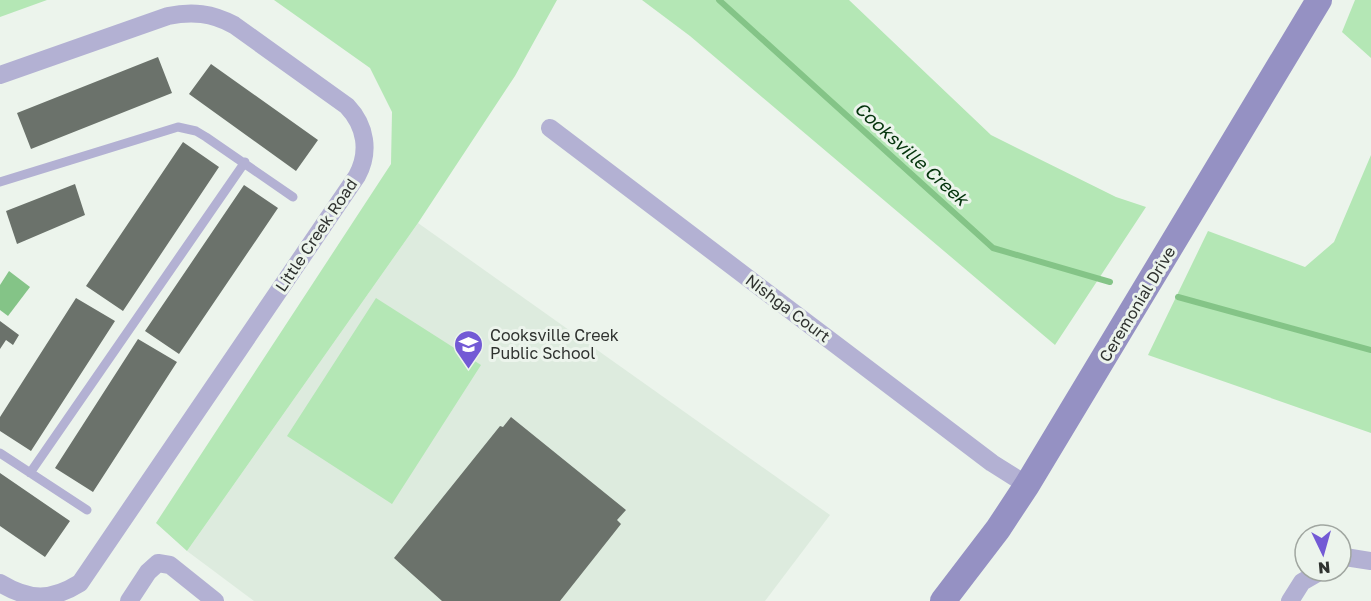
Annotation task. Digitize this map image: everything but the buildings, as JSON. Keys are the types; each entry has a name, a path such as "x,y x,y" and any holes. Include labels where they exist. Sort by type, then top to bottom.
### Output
{"street":[{"name":"Ceremonial Drive","path":"943,601 998,530 1027,485 1319,0"},
{"name":"Little Creek Road","path":"0,75 168,16 202,14 234,25 342,103 357,120 365,141 364,156 357,176 94,563 75,587 63,595 36,600"},
{"name":"Nishga Court","path":"550,128 982,456 1027,485"},
{"path":"1353,558 1371,561"},
{"path":"129,601 148,572 158,563 170,566 215,601"},
{"path":"0,583 17,594 36,600"},
{"path":"1290,601 1301,583"}],"lane":[{"path":"0,182 178,127 196,131 293,197"},
{"path":"30,473 244,162"},
{"path":"0,453 87,510"}],"shaded area":[{"path":"0,0 47,0 0,17"},
{"path":"274,0 557,0 515,76 418,223 187,551 156,523 391,164 392,112 370,68"},
{"path":"642,0 849,0 991,135 1116,197 1146,207 1055,345 690,36"},
{"path":"1355,0 1371,0 1371,58 1342,32"},
{"path":"1371,155 1371,433 1148,355 1208,231 1305,267 1334,242"},
{"name":"Cooksville Creek Public School","path":"418,223 830,515 765,601 254,601 187,551"},
{"path":"9,271 30,287 8,316 0,310 0,285"},
{"path":"376,298 481,365 392,504 287,436"}],"waterway":[{"name":"Cooksville Creek","path":"719,0 993,248 1110,282"},
{"name":"Cooksville Creek","path":"1178,297 1371,350"}],"place":[{"name":"Cooksville Creek Public School","path":"469,370"}]}
